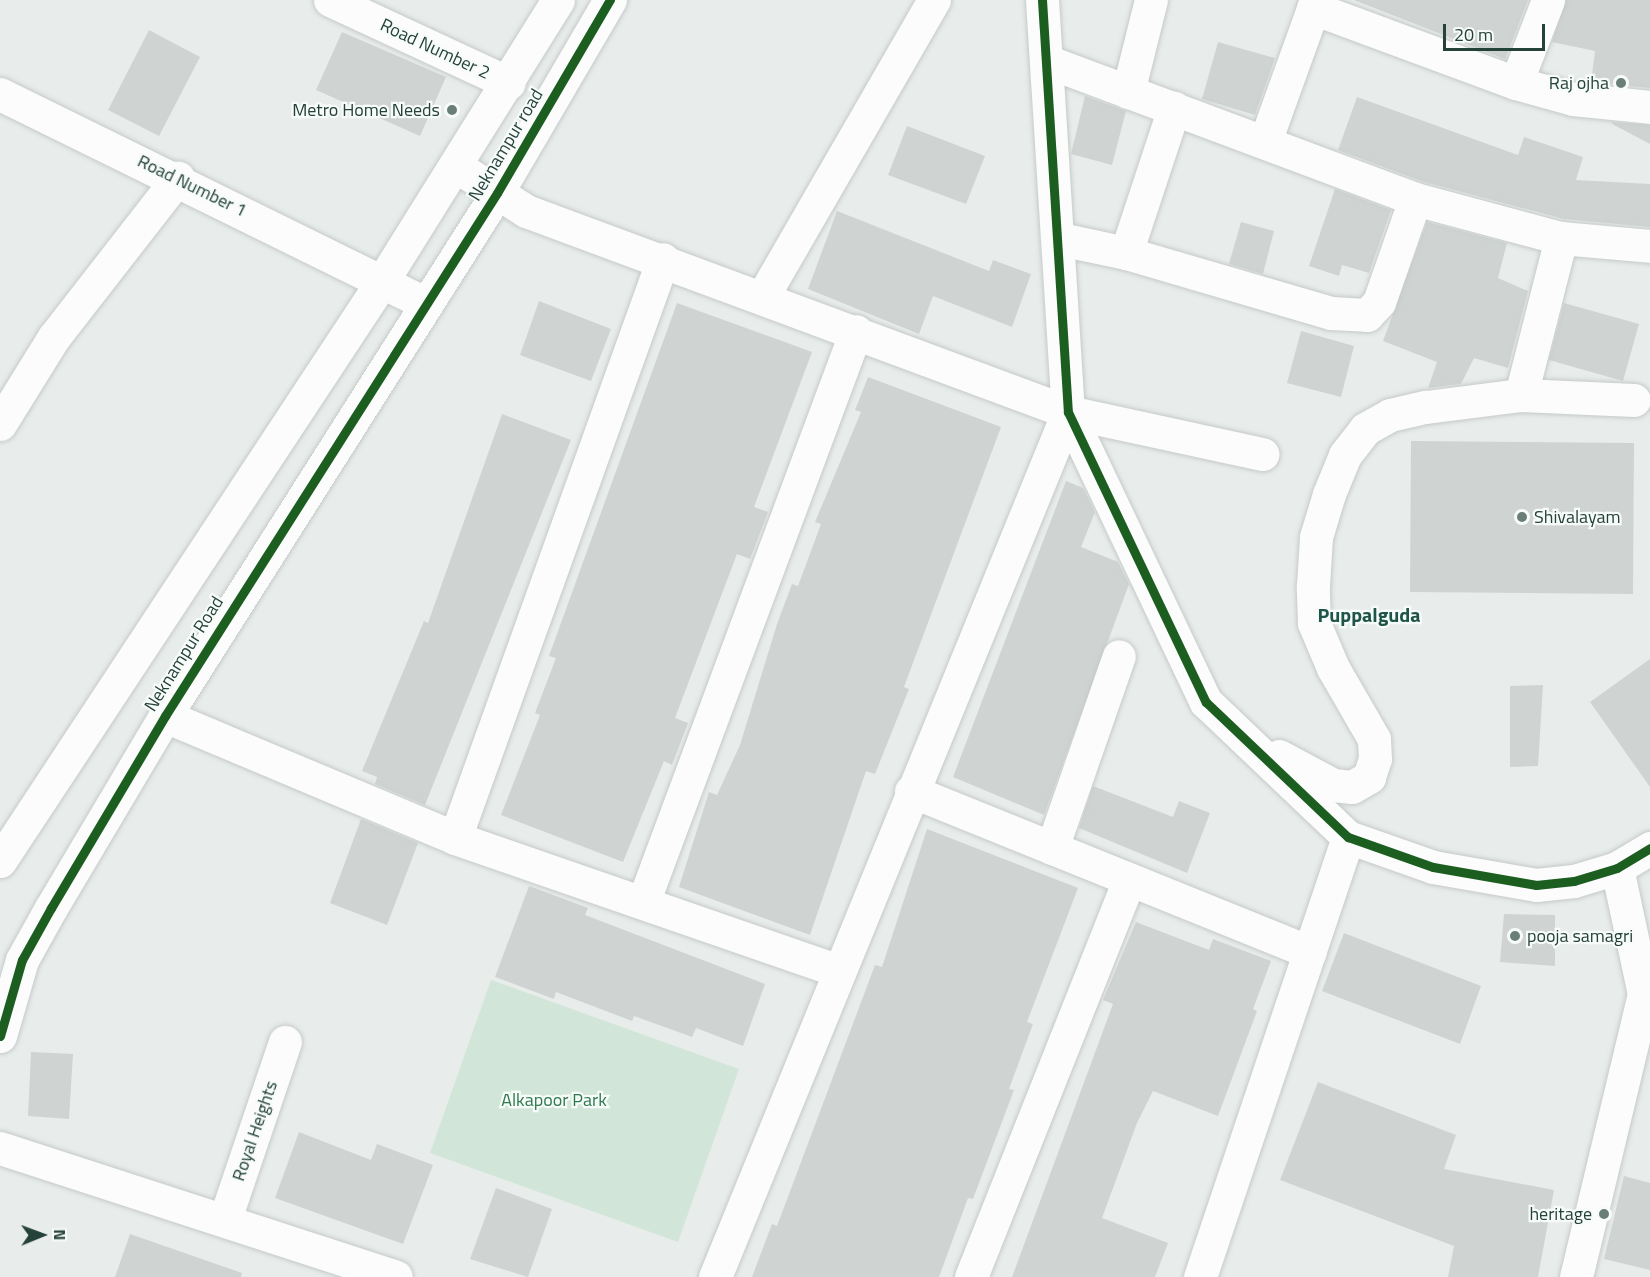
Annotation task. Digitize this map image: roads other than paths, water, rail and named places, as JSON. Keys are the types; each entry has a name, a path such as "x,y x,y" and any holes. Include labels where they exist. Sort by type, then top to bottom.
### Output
{"street":[{"name":"Road Number 2","path":"330,0 509,83"},
{"name":"Neknampur road","path":"382,280 509,83 558,0"},
{"name":"Neknampur road","path":"426,304 497,193 610,0"},
{"path":"763,296 934,0"},
{"path":"1042,0 1049,62 1068,412 1206,702 1348,837 1432,867 1536,885 1574,881 1617,868 1650,848"},
{"path":"1128,92 1151,0"},
{"path":"1516,83 1548,0"},
{"path":"1266,140 1315,4 1516,83 1573,99 1650,107"},
{"path":"1049,62 1266,140 1415,199 1561,238 1650,246"},
{"name":"Road Number 1","path":"0,94 178,178 426,304"},
{"path":"1126,253 1174,108"},
{"path":"456,166 497,193 564,226 663,259 1068,412 1263,454"},
{"path":"0,424 54,337 178,178"},
{"path":"1060,240 1126,253 1331,313 1367,315 1379,302 1415,199"},
{"path":"1521,395 1561,238"},
{"path":"455,838 663,259"},
{"path":"0,861 382,280"},
{"name":"Neknampur Road","path":"0,1036 22,960 165,716 426,304"},
{"path":"644,900 856,331"},
{"path":"1240,735 1333,785 1352,787 1369,777 1374,739 1333,668 1314,623 1316,537 1344,455 1365,429 1390,415 1521,395 1634,400"},
{"path":"715,1277 911,790 1068,412"},
{"path":"1052,848 1119,656"},
{"path":"165,716 455,838 644,900 839,971"},
{"path":"911,790 1310,952"},
{"path":"1200,1277 1348,837"},
{"path":"1576,1277 1638,1060 1647,994 1617,868"},
{"path":"971,1277 1129,879"},
{"name":"Royal Heights","path":"225,1219 285,1042"},
{"path":"0,1148 225,1219 325,1265 396,1277"}],"place":[{"name":"Raj ojha","path":"1621,83"},
{"name":"Metro Home Needs","path":"452,110"},
{"name":"Shivalayam","path":"1522,517"},
{"name":"pooja samagri","path":"1515,936"},
{"name":"heritage","path":"1604,1214"}],"district":[{"name":"Puppalguda","path":"1369,614"}],"park label":[{"name":"Alkapoor Park","path":"554,1100"}]}
